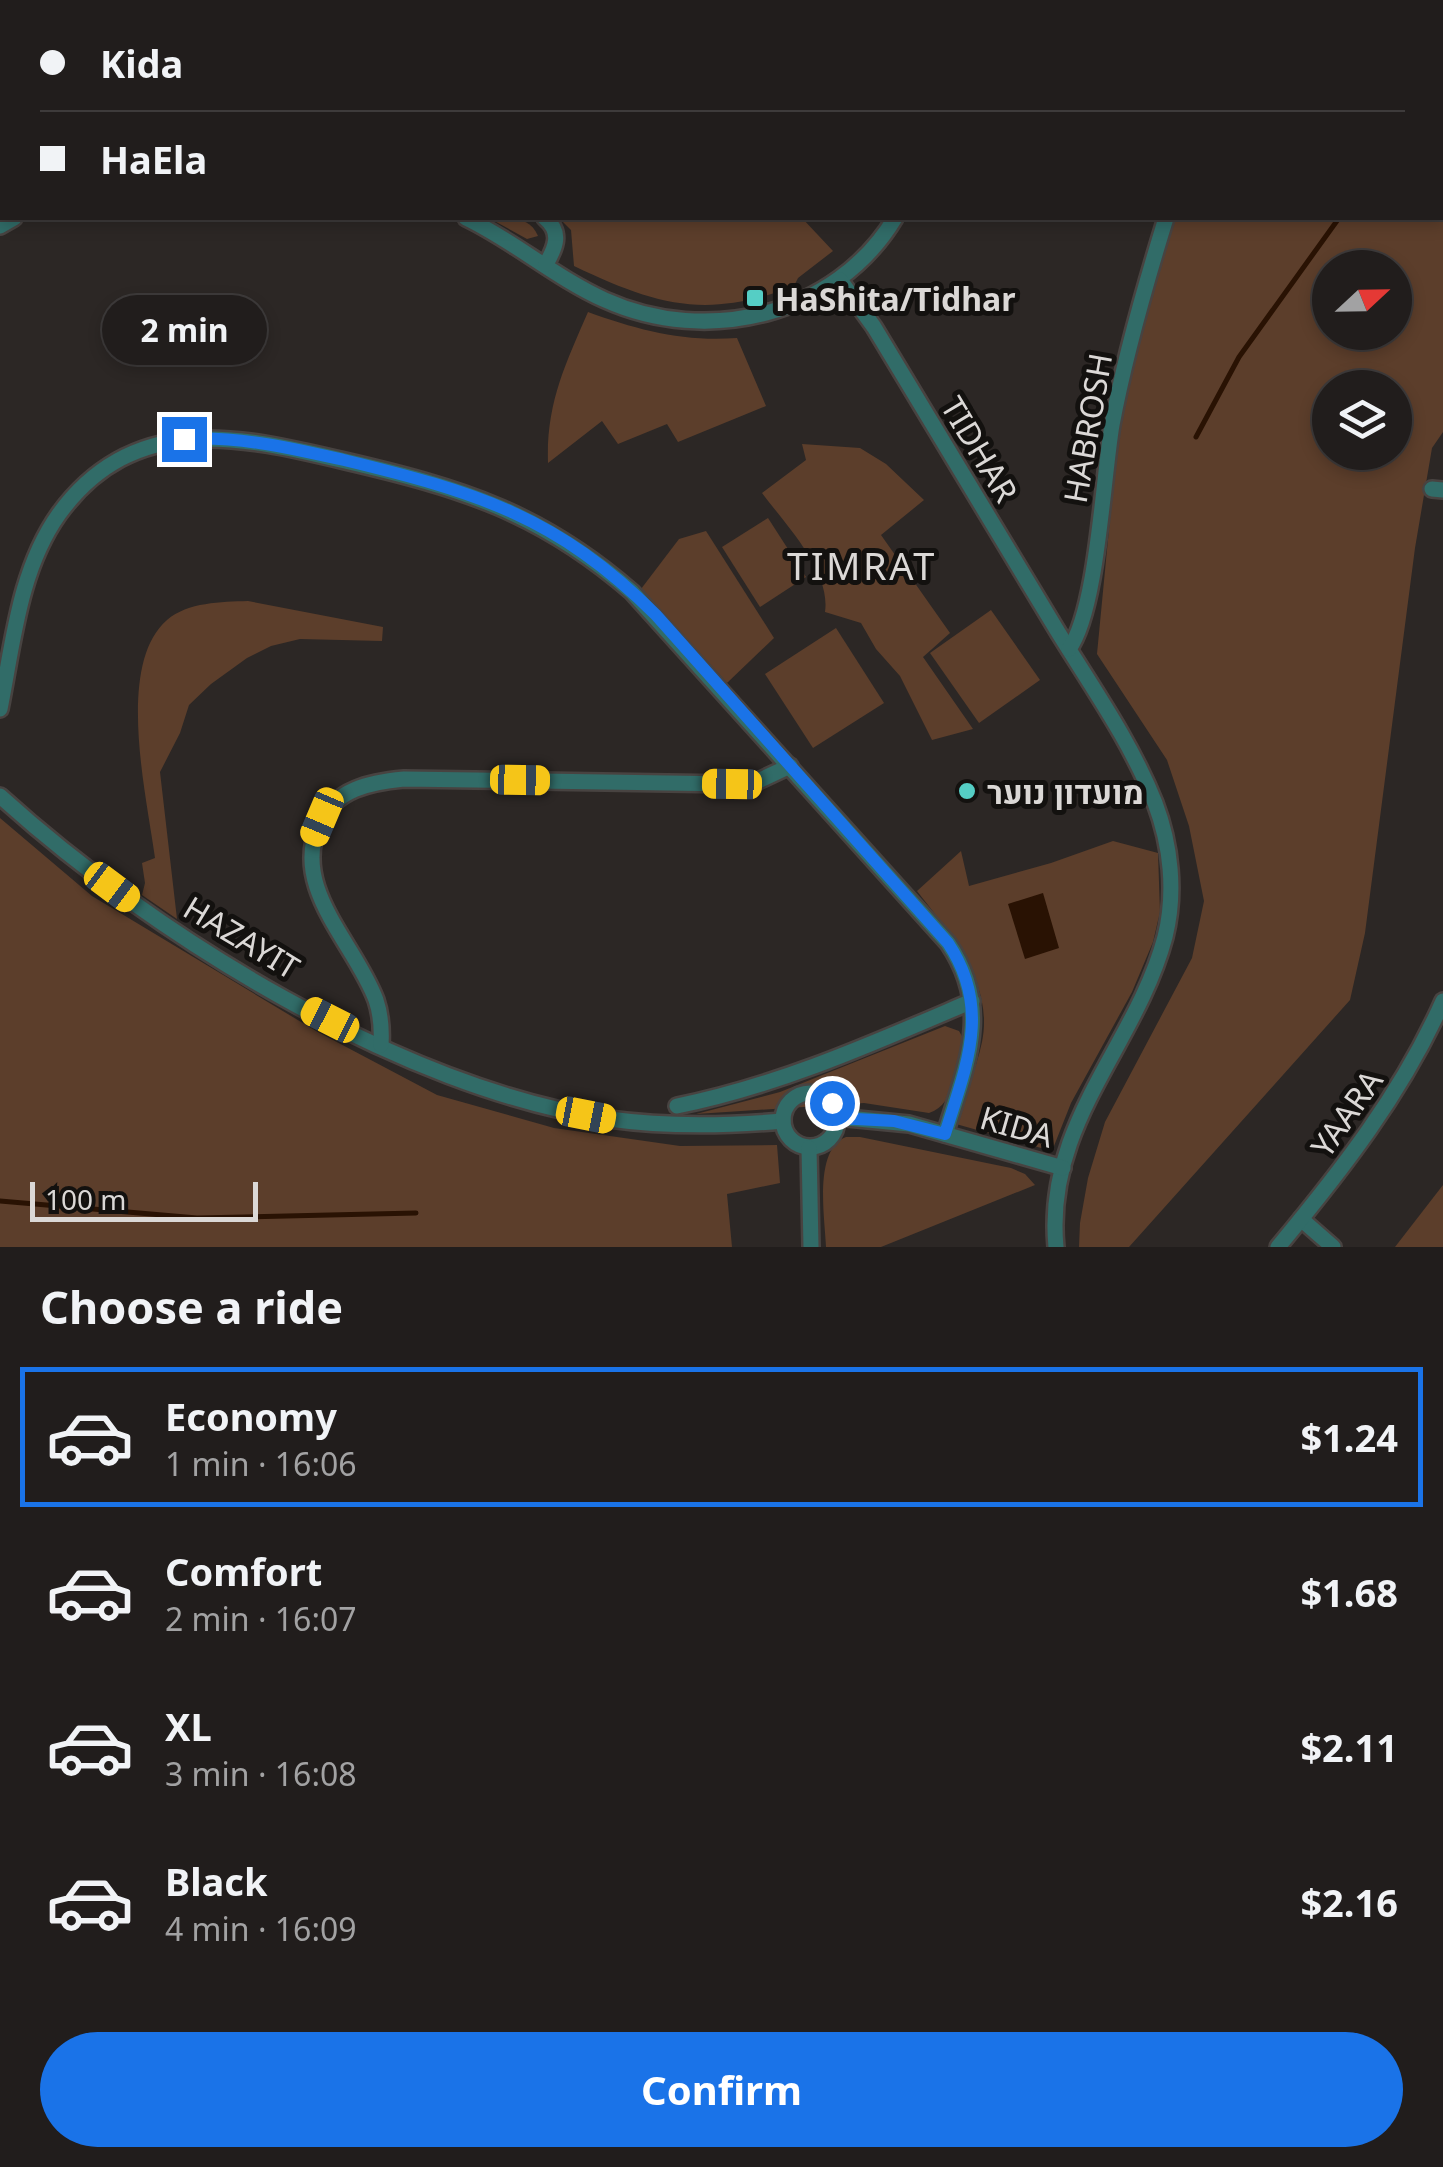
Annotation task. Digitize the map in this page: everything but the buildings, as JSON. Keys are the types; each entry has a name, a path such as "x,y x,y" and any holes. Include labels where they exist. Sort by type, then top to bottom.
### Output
{"street":[{"path":"469,220 603,299 670,320 704,322 772,311 840,280 873,250 893,220"},
{"path":"546,264 556,236 547,220"},
{"name":"HABROSH","path":"1069,649 1084,617 1112,426 1138,311 1165,220"},
{"name":"TIDHAR","path":"840,280 874,327 1140,768 1155,804 1168,856 1170,903 1156,965 1072,1134 1059,1184 1056,1247"},
{"path":"0,709 25,587 40,547 60,513 86,485 115,464 148,448 184,439 262,441 437,483 488,500 550,531 632,592 948,943 965,972 972,1001 969,1057 945,1134"},
{"path":"381,1046 376,1000 314,881 314,836 335,801 377,781 404,778 732,784 765,778 790,766"},
{"name":"HAZAYIT","path":"0,796 54,844 183,936 270,988 419,1064 518,1099 579,1114 702,1126 783,1121"},
{"path":"678,1106 801,1072 972,1001"},
{"name":"YAARA","path":"1278,1247 1374,1124 1404,1079 1443,1002"},
{"path":"808,1092 825,1096 837,1118 832,1137 809,1148 792,1141 783,1121 791,1100 808,1092"},
{"name":"KIDA","path":"837,1118 894,1121 1063,1168"},
{"path":"809,1148 811,1247"},
{"path":"1301,1220 1333,1247"}],"shaded area":[{"path":"493,220 524,221 538,236 527,239"},
{"path":"561,220 804,220 833,251 798,278 794,286 763,297 707,305 682,303 631,290 574,266 571,230"},
{"path":"1174,220 1443,220 1443,432 1432,448 1415,548 1365,933 1350,1000 1129,1247 1079,1247 1088,1178 1105,1122 1192,958 1204,901 1189,826 1167,760 1097,654 1123,383 1151,281"},
{"path":"588,312 661,333 737,338 766,406 678,442 667,424 618,444 602,421 548,463 554,403"},
{"path":"802,444 860,448 886,464 924,500 881,535 950,633 923,657 973,729 932,740 900,676 876,649 861,623 825,612 825,596 814,565 762,493 806,460"},
{"path":"768,518 806,577 760,607 722,547"},
{"path":"706,531 774,638 727,683 641,589 679,539"},
{"path":"248,601 383,627 382,641 300,639 271,646 247,658 189,705 160,772 177,919 142,895 142,863 155,858 138,733 142,668 151,641 175,614 205,604"},
{"path":"991,610 1040,680 979,723 930,653"},
{"path":"836,628 884,703 813,748 765,674"},
{"path":"0,818 92,896 316,1031 437,1095 554,1128 680,1146 777,1145 780,1183 727,1194 732,1247 0,1247"},
{"path":"1113,841 1158,853 1160,912 1153,942 1132,992 1071,1103 1052,1151 956,1124 982,1042 982,999 966,960 917,891 961,851 969,886"},
{"path":"1043,893 1059,948 1025,959 1008,904"},
{"path":"945,1026 959,1031 963,1038 950,1092 929,1113 864,1103 696,1114 780,1092"},
{"path":"846,1137 1011,1168 1025,1174 1035,1185 881,1247 826,1247 825,1170 836,1144"},
{"path":"1443,1185 1443,1247 1395,1247"}],"waterway":[{"path":"1196,437 1239,357 1338,220"},
{"path":"0,1201 197,1218 416,1213"}],"place":[{"name":"HaShita/Tidhar","path":"755,298"},
{"name":"מועדון נוער","path":"967,791"}],"district":[{"name":"TIMRAT","path":"862,565"}],"route":[{"path":"184,439 262,441 420,478 488,500 579,549 656,615 948,943 965,972 973,1004 972,1038 945,1134 894,1121 837,1118 832,1103"}]}
